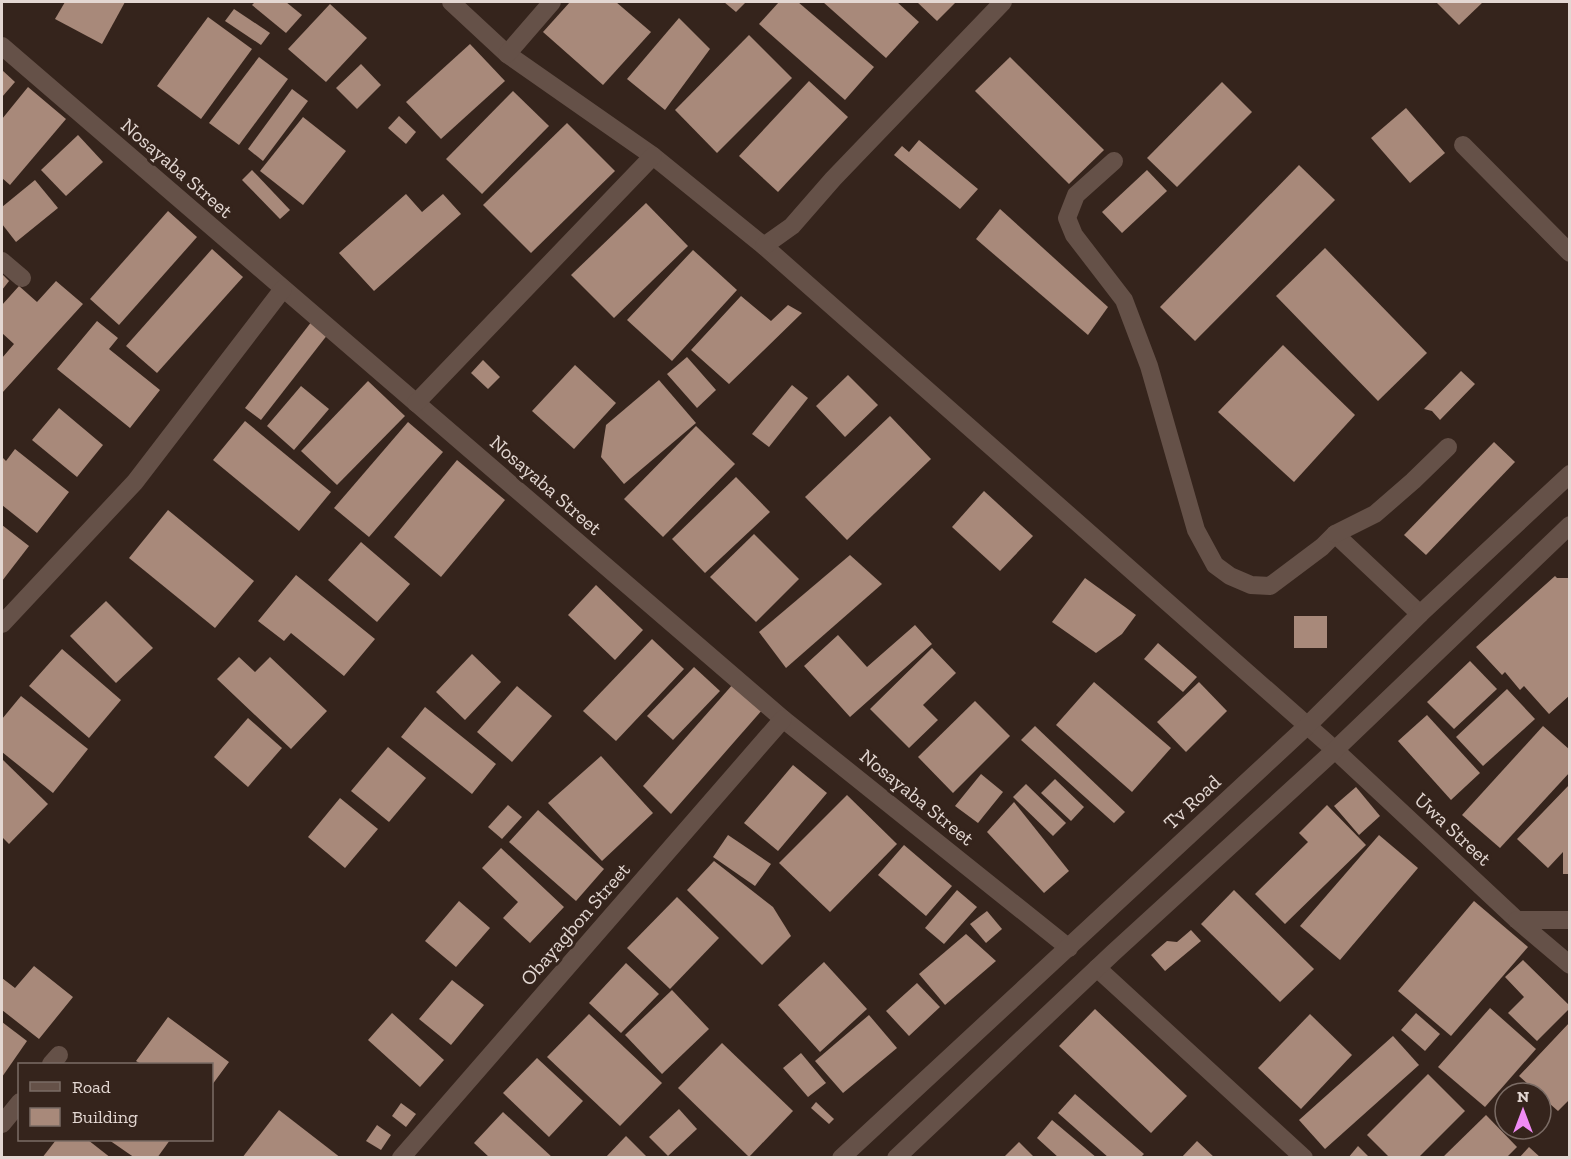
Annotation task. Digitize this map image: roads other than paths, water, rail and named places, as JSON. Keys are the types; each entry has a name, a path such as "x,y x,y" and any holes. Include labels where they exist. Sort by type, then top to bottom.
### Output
{"street":[{"name":"Uwa Street","path":"451,2 507,54 653,156 764,246 1335,750 1517,920 1569,965"},
{"path":"507,54 552,2"},
{"path":"764,246 792,226 833,179 1003,2"},
{"name":"Nosayaba Street","path":"2,46 783,719 1069,948"},
{"path":"1463,146 1569,253"},
{"path":"416,403 653,156"},
{"path":"1114,161 1076,195 1067,218 1074,235 1124,300 1149,366 1196,530 1215,565 1230,576 1251,585 1270,586 1323,548 1335,534 1375,514 1448,447"},
{"path":"2,261 22,278"},
{"path":"2,624 135,482 283,289"},
{"name":"Tv Road","path":"841,1158 1307,726 1420,614 1569,474"},
{"path":"896,1158 1097,968 1335,750 1569,525"},
{"path":"1335,534 1420,614"},
{"name":"Obayagbon Street","path":"401,1158 783,719"},
{"path":"1517,920 1569,920"},
{"path":"1097,968 1304,1158"},
{"path":"2,1124 18,1104"}]}
